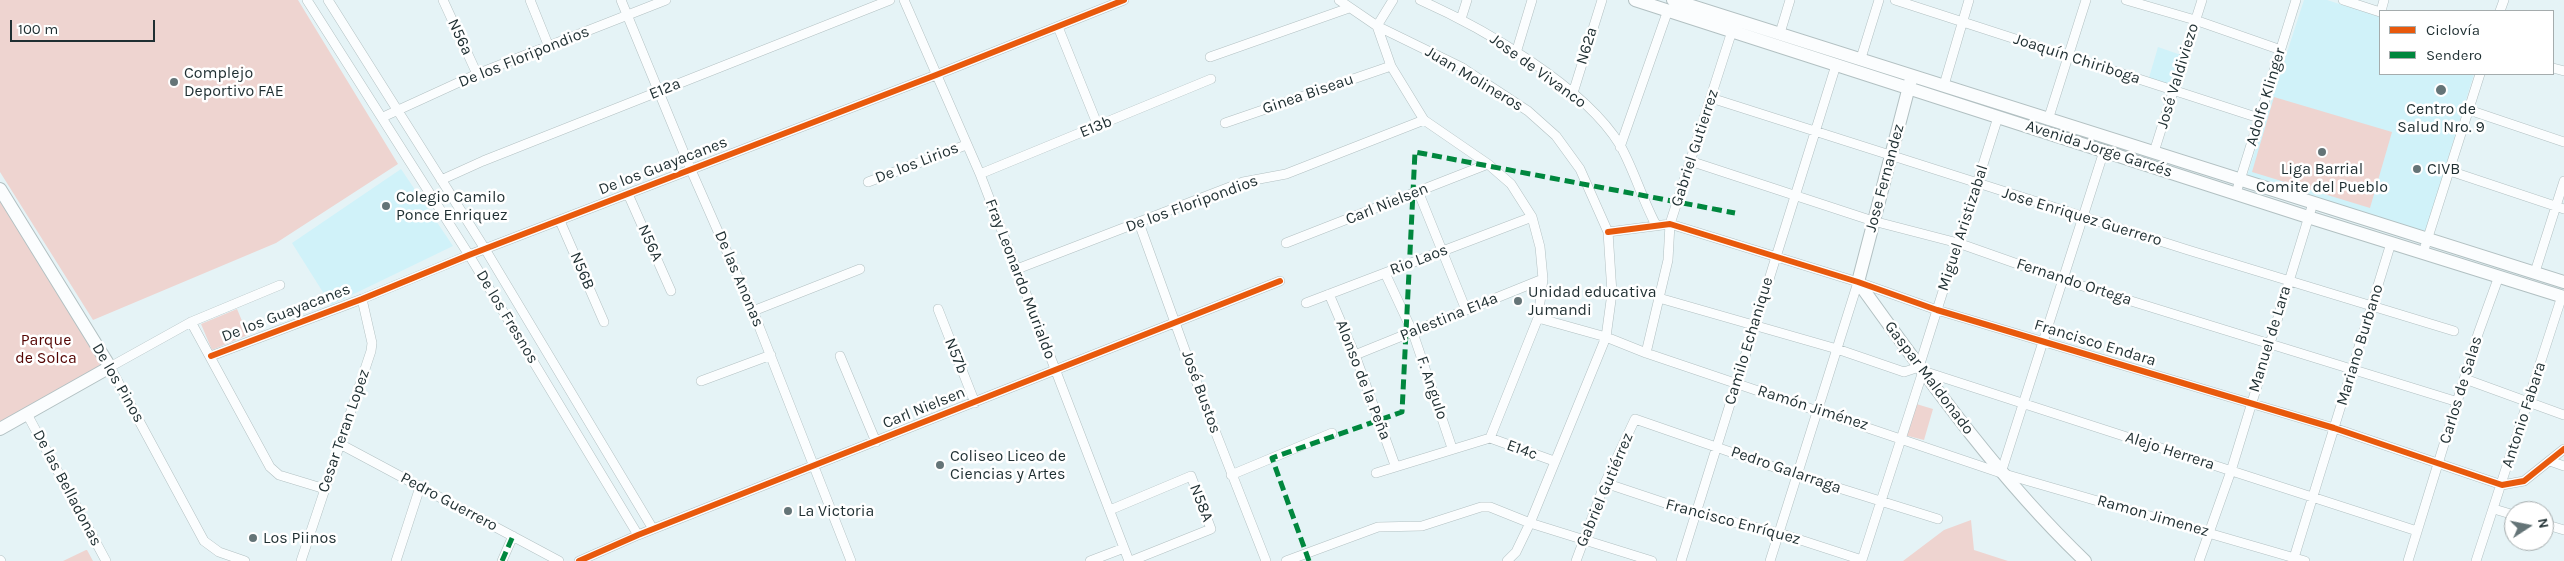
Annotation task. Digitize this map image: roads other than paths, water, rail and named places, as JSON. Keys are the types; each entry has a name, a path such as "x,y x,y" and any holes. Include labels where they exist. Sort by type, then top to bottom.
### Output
{"street":[{"name":"De los Fresnos","path":"307,0 469,255 638,535"},
{"name":"De los Fresnos","path":"328,0 485,249 653,530"},
{"name":"N56a","path":"443,0 477,74"},
{"path":"530,0 549,47"},
{"name":"De las Anonas","path":"621,0 691,170 753,311 851,561"},
{"name":"De los Floripondios","path":"383,117 477,74 666,0"},
{"name":"E12a","path":"441,180 890,0"},
{"name":"Fray Leonardo Murialdo","path":"904,0 980,174 1130,561"},
{"name":"De los Guayacanes","path":"211,356 362,299 469,255 936,75 1124,0"},
{"name":"Juan Molineros","path":"1339,0 1377,26 1461,67 1528,111 1556,136 1580,169 1608,232 1612,293 1606,337 1530,523 1516,552 1507,561"},
{"path":"1376,473 1452,448 1490,438 1538,318 1543,279 1540,247 1532,217 1510,184 1488,164 1424,120 1390,66 1377,26 1392,0"},
{"name":"Jose de Vivanco","path":"1420,0 1461,19 1516,53 1573,93 1602,119 1620,146 1656,224"},
{"path":"1461,19 1467,0"},
{"path":"1516,53 1532,0"},
{"name":"N62a","path":"1573,93 1602,0"},
{"name":"Avenida Jorge Garcés","path":"1635,0 1673,3 1780,33 1912,74 2048,120 2564,282"},
{"path":"1780,33 1790,0"},
{"path":"1861,58 1879,0"},
{"name":"Joaquín Chiriboga","path":"1895,0 2259,118"},
{"path":"1944,85 1969,0"},
{"path":"2048,120 2086,0"},
{"path":"2126,0 2195,20 2281,50"},
{"name":"José Valdiviezo","path":"2154,152 2202,0"},
{"name":"Adolfo Klinger","path":"2236,193 2296,0"},
{"path":"2343,0 2379,11"},
{"path":"1620,146 1673,3"},
{"name":"Avenida Jorge Garcés","path":"1673,3 1732,31 2236,193 2308,218 2563,296"},
{"path":"1210,57 1349,8"},
{"path":"1058,27 1098,126"},
{"name":"Gabriel Gutierrez","path":"1646,353 1668,260 1670,224 1732,31"},
{"name":"Camilo Echanique","path":"1680,561 1836,65"},
{"name":"Ginea Biseau","path":"1225,123 1390,66"},
{"name":"Jose Fernandez","path":"1858,282 1912,74"},
{"path":"2423,253 2480,75"},
{"name":"E13b","path":"980,174 1211,79"},
{"name":"Jose Enriquez Guerrero","path":"1711,98 2288,281 2372,304 2454,330"},
{"path":"2469,110 2564,142"},
{"name":"Miguel Aristizabal","path":"1862,560 1921,369 1937,310 1998,117"},
{"name":"De los Floripondios","path":"1017,269 1243,182 1286,174 1424,120"},
{"name":"De los Lirios","path":"868,182 966,145"},
{"path":"2001,473 2104,151"},
{"name":"Fernando Ortega","path":"1690,160 1873,221 1958,243 2062,280 2270,342 2458,402"},
{"name":"Carl Nielsen","path":"1286,244 1488,164"},
{"path":"2450,171 2560,208"},
{"path":"2535,272 2560,208 2564,182"},
{"name":"De los Pinos","path":"0,190 110,367 204,541 218,552 244,561"},
{"path":"1418,192 1466,310"},
{"name":"N56A","path":"628,194 672,291"},
{"name":"Manuel de Lara","path":"2199,561 2208,531 2231,471 2313,203"},
{"name":"Rio Laos","path":"1306,303 1532,217"},
{"name":"N56B","path":"560,221 604,322"},
{"name":"José Bustos","path":"1139,223 1231,475 1266,561"},
{"name":"Francisco Endara","path":"1608,232 1656,224 1670,224 1775,258 1858,282 1937,310 2334,428 2502,485"},
{"name":"Mariano Burbano","path":"2294,559 2391,243"},
{"path":"753,311 860,269"},
{"name":"F. Angulo","path":"1385,273 1413,333 1452,448"},
{"name":"Carlos de Salas","path":"2408,561 2478,334 2499,276"},
{"name":"Palestina E14a","path":"1355,355 1543,279"},
{"name":"Carl Nielsen","path":"579,561 638,535 814,468 1280,281"},
{"path":"1770,561 1858,282"},
{"name":"Gaspar Maldonado","path":"1858,282 1921,369 2001,473 2085,561"},
{"name":"De los Guayacanes","path":"0,429 191,322 280,285"},
{"name":"Alonso de la Peña","path":"1329,294 1355,355 1396,466"},
{"name":"Antonio Fabara","path":"2476,561 2563,296"},
{"name":"Alejo Herrera","path":"1659,298 1837,348 1904,372 1921,369 2023,404 2417,531"},
{"name":"Cesar Teran Lopez","path":"301,561 371,351 372,343 362,299"},
{"path":"506,316 520,307"},
{"name":"N57b","path":"938,309 975,403"},
{"name":"Ramón Jiménez","path":"1538,318 1606,337 1646,353 1900,437 2001,473"},
{"path":"191,322 270,467 279,475 325,489"},
{"path":"701,381 771,356"},
{"path":"840,356 876,442"},
{"path":"2465,379 2564,415"},
{"path":"559,404 572,395"},
{"name":"De las Belladonas","path":"27,414 106,561"},
{"name":"Pedro Galarraga","path":"1635,419 1797,475 1938,519"},
{"name":"Gabriel Gutiérrez","path":"1576,561 1582,539 1605,483 1635,419"},
{"path":"1231,475 1332,434"},
{"name":"E14c","path":"1490,438 1554,461"},
{"name":"Pedro Guerrero","path":"340,444 559,561"},
{"path":"2502,485 2524,481 2564,449"},
{"path":"2550,461 2564,466"},
{"name":"Ramon Jimenez","path":"2001,473 2208,531 2305,561"},
{"name":"N58A","path":"1110,510 1191,476 1211,529 1130,561"},
{"name":"Francisco Enríquez","path":"1605,483 1695,514 1779,533 1862,560"},
{"path":"396,561 420,487"},
{"path":"1286,561 1378,527 1422,526 1481,507 1490,508 1530,523 1652,561"},
{"path":"2494,509 2504,512"},
{"path":"502,561 513,536"},
{"path":"1090,561 1124,548"}],"place":[{"name":"Complejo Deportivo FAE","path":"174,82"},
{"name":"Centro de Salud Nro. 9","path":"2441,90"},
{"name":"Liga Barrial Comite del Pueblo","path":"2322,152"},
{"name":"CIVB","path":"2417,169"},
{"name":"Colegio Camilo Ponce Enriquez","path":"386,206"},
{"name":"Unidad educativa Jumandi","path":"1518,301"},
{"name":"Coliseo Liceo de Ciencias y Artes","path":"940,465"},
{"name":"La Victoria","path":"788,511"},
{"name":"Los Piinos","path":"253,538"}],"park label":[{"name":"Parque de Solca","path":"46,349"}]}
